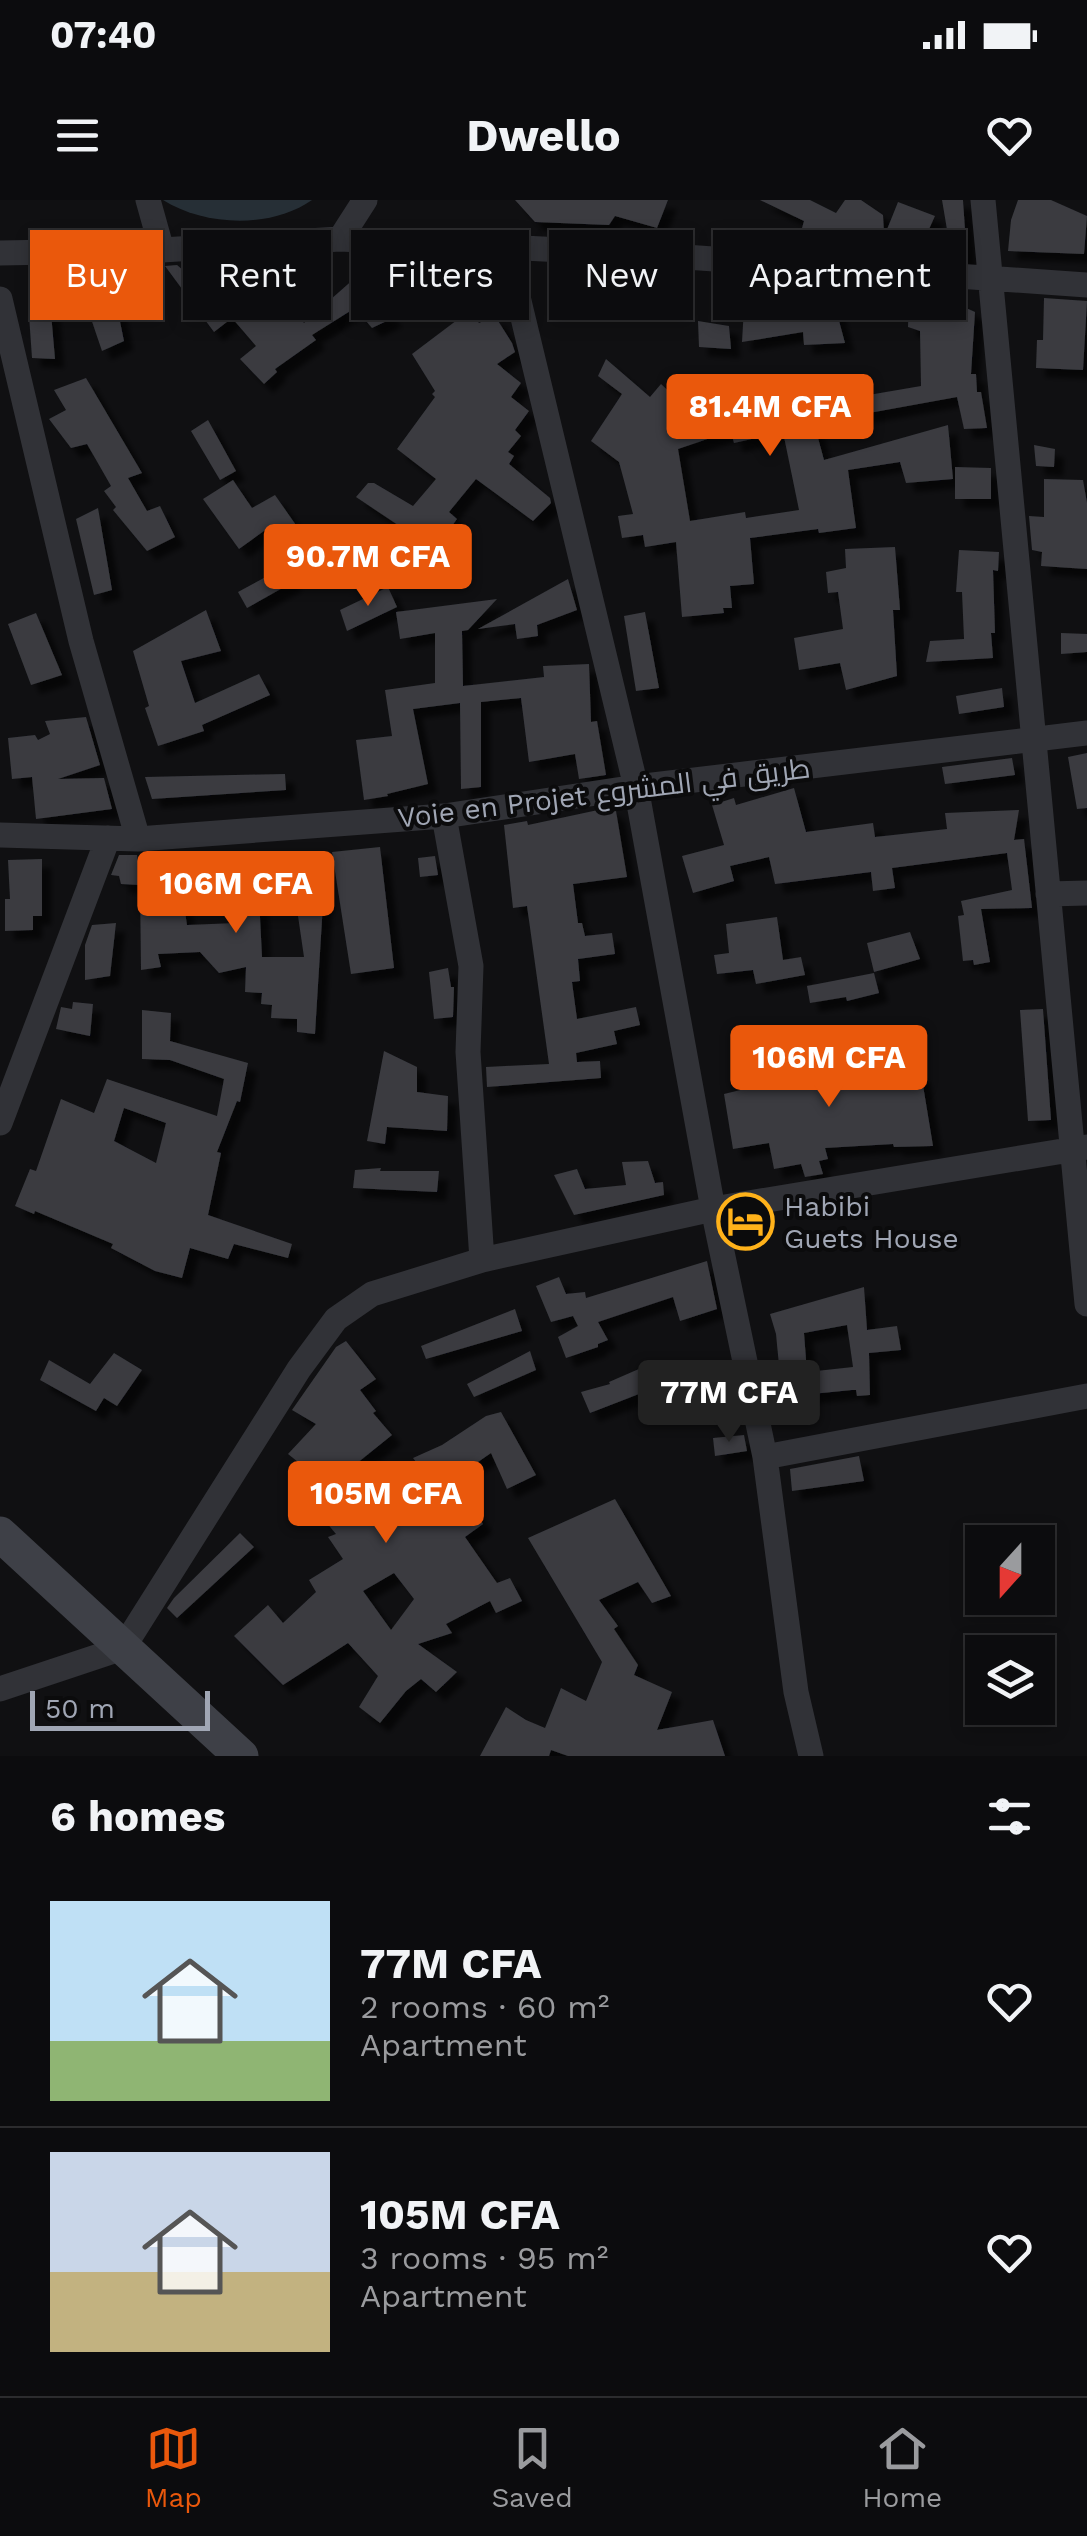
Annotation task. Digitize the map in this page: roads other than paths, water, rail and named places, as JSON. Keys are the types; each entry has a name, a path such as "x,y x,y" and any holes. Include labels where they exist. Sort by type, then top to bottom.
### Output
{"main road":[{"path":"0,1534 241,1756"}],"street":[{"path":"148,200 156,230"},
{"path":"340,239 365,200"},
{"path":"983,200 1048,894 1079,1147 1087,1304"},
{"path":"163,250 351,239"},
{"path":"529,248 1087,284"},
{"path":"0,252 30,252"},
{"path":"0,299 81,641 138,839"},
{"path":"524,320 636,787 712,1210 765,1457 796,1692 810,1756"},
{"name":"Voie en Projet طريق في المشروع","path":"0,836 138,839 444,816 636,787 1087,733"},
{"path":"444,816 471,966 468,1052 482,1260"},
{"path":"0,1123 108,838"},
{"path":"1048,894 1087,894"},
{"path":"0,1689 123,1648 299,1369 336,1318 372,1294 482,1260 712,1210 1079,1147"},
{"path":"765,1457 1087,1396"}],"place":[{"name":"Habibi Guets House","path":"745,1222"}]}
